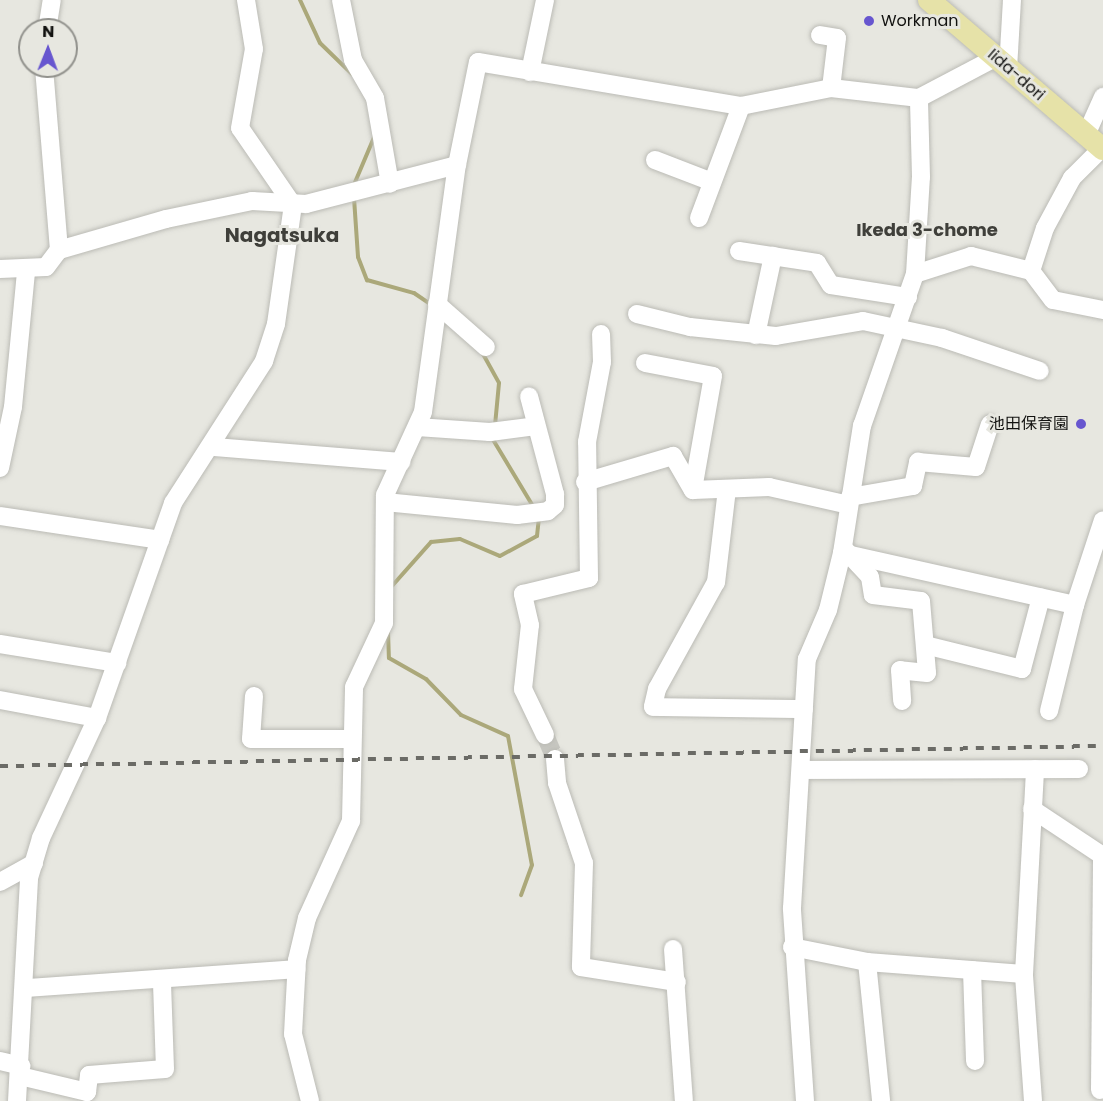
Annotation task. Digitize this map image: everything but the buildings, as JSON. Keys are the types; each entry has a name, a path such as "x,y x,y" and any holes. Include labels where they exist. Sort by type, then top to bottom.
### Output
{"main road":[{"name":"Iida-dori","path":"929,0 1097,144"}],"street":[{"path":"49,18 52,0"},
{"path":"17,1101 27,988 27,912 34,864 97,718 173,503 214,447 264,361 273,334 293,205 240,128 254,49 246,0"},
{"path":"341,0 353,60 375,98 390,184"},
{"path":"530,72 545,0"},
{"path":"310,1101 293,1034 296,969 307,918 351,821 354,687 384,623 385,502 417,427 457,165 478,62 741,106 831,88 919,98 1001,63 1012,0"},
{"path":"820,35 837,38 831,88"},
{"path":"45,78 59,250"},
{"path":"1031,271 1072,178 1097,144 1103,97"},
{"path":"805,1101 804,1041 792,947 807,659 828,610 844,552 849,501 862,426 898,332 915,274 921,177 919,98"},
{"path":"699,218 741,106"},
{"path":"655,160 712,182"},
{"path":"0,269 26,271 46,267 59,250 252,201 293,205 390,184 457,165"},
{"path":"739,251 817,262 831,285 908,297"},
{"path":"756,335 773,256"},
{"path":"915,274 970,256 1031,271 1053,300 1103,310"},
{"path":"0,468 13,407 26,271"},
{"path":"436,304 486,347"},
{"path":"637,314 690,327 756,335 794,335 863,321 898,332 942,338 1040,371"},
{"path":"545,735 523,689 530,625 523,594 589,578 585,482 601,334"},
{"path":"645,363 713,376 693,490"},
{"path":"385,502 517,515 548,511 555,505 555,495 529,396"},
{"path":"693,490 769,487 849,501 913,486 918,462 976,467 990,424"},
{"path":"417,427 490,432 536,426"},
{"path":"214,447 401,462"},
{"path":"585,482 672,456 693,490"},
{"path":"727,489 716,582 657,689 653,707 804,708"},
{"path":"0,516 160,540"},
{"path":"1049,711 1076,605 1099,547 1103,520"},
{"path":"844,552 1076,605"},
{"path":"844,552 870,577 873,595 921,601 927,673 900,670 902,701"},
{"path":"925,645 1022,669 1041,597"},
{"path":"0,644 117,663"},
{"path":"254,696 251,739 352,739"},
{"path":"0,700 97,718"},
{"path":"555,759 557,783 585,863 581,967 677,982"},
{"path":"1033,1101 1024,974 1035,769"},
{"path":"802,770 1079,769"},
{"path":"1032,808 1102,856 1101,1090"},
{"path":"0,882 34,864"},
{"path":"792,947 867,962 1024,974"},
{"path":"673,949 684,1101"},
{"path":"867,962 881,1101"},
{"path":"27,988 162,981 296,969"},
{"path":"972,970 975,1060"},
{"path":"0,1061 21,1071 87,1092 88,1075 165,1069 162,981"}],"waterway":[{"path":"300,0 320,43 352,74"},
{"path":"353,187 375,135"},
{"path":"354,198 358,257 367,280 414,293 432,305"},
{"path":"483,354 499,383 495,425"},
{"path":"492,438 534,508"},
{"path":"392,586 431,542 460,539 500,556 537,536 539,517"},
{"path":"388,632 389,658 426,679 461,715 508,736 532,865 521,895"}],"tunnel":[{"path":"545,735 555,759"}],"railway":[{"path":"0,766 1103,746"}],"place":[{"name":"Workman","path":"869,21"},
{"name":"池田保育園","path":"1081,424"}],"district":[{"name":"Ikeda 3-chome","path":"927,230"},
{"name":"Nagatsuka","path":"282,235"}]}
